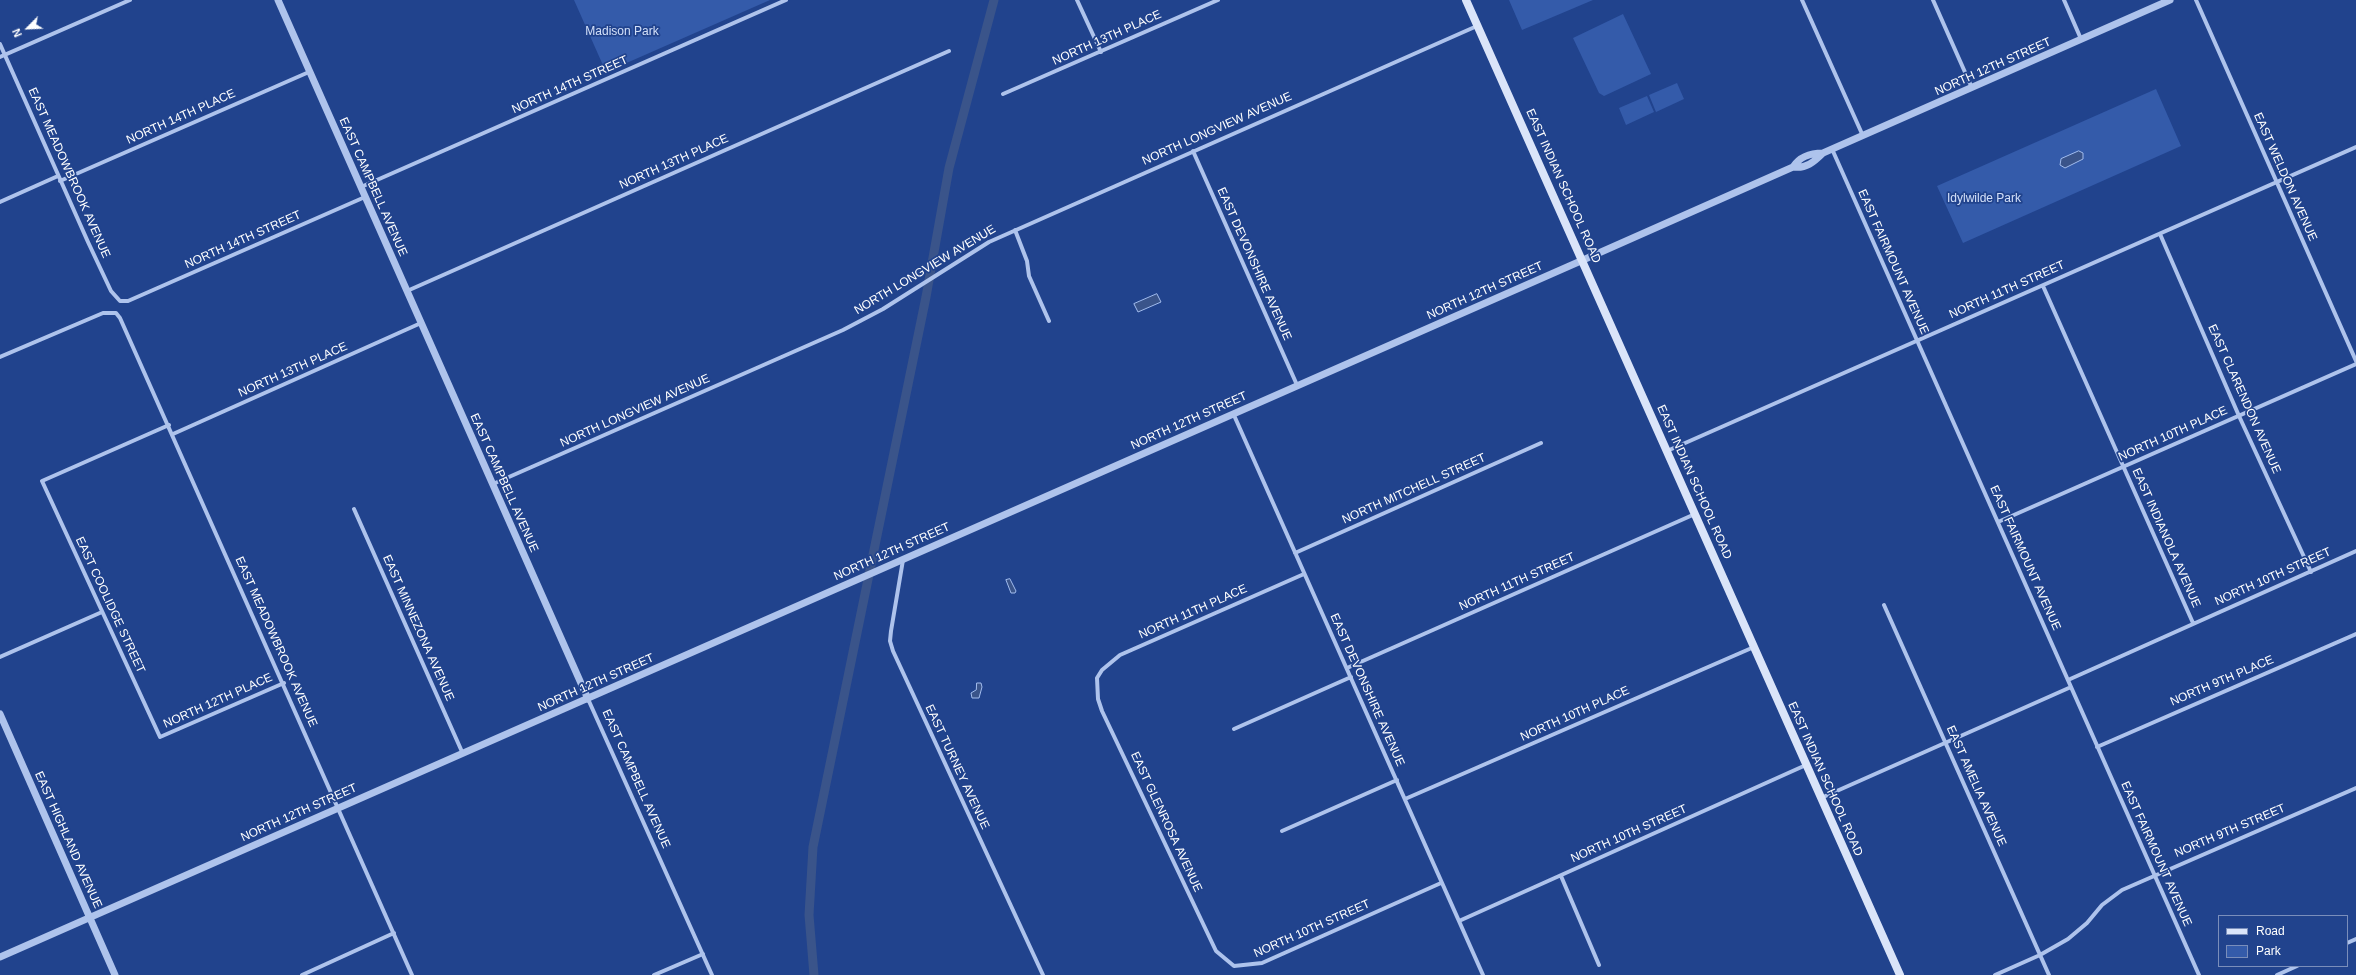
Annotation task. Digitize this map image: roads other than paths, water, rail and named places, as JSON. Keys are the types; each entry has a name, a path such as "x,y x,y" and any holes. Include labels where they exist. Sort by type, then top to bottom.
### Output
{"main road":[{"name":"EAST INDIAN SCHOOL ROAD","path":"1466,0 1900,975"}],"street":[{"path":"0,57 130,0"},
{"name":"EAST CAMPBELL AVENUE","path":"278,0 712,975"},
{"name":"NORTH 14TH STREET","path":"361,187 786,0"},
{"path":"1077,0 1101,52"},
{"name":"NORTH 13TH PLACE","path":"1003,94 1101,52 1209,2 1218,0"},
{"path":"1802,0 1863,136"},
{"path":"1933,0 1972,88"},
{"path":"2064,0 2081,40"},
{"name":"NORTH 12TH STREET","path":"0,958 1233,413 1794,167 1802,168 1814,163 1823,153 2170,0"},
{"name":"EAST WELDON AVENUE","path":"2196,0 2356,363"},
{"name":"NORTH LONGVIEW AVENUE","path":"493,484 843,330 917,288 989,242 1477,26"},
{"name":"EAST MEADOWBROOK AVENUE","path":"0,44 59,179 111,291 120,301 128,301"},
{"name":"NORTH 13TH PLACE","path":"407,291 949,51"},
{"name":"NORTH 14TH PLACE","path":"0,202 59,179 309,72"},
{"name":"NORTH 11TH STREET","path":"1667,452 1916,340 2043,286 2356,147"},
{"name":"EAST FAIRMOUNT AVENUE","path":"1832,149 2199,975"},
{"name":"EAST DEVONSHIRE AVENUE","path":"1193,151 1297,385"},
{"name":"NORTH 14TH STREET","path":"128,301 365,197"},
{"path":"1015,230 1027,261 1029,276 1049,321"},
{"name":"EAST CLARENDON AVENUE","path":"2160,234 2239,416 2311,572"},
{"name":"EAST INDIANOLA AVENUE","path":"2043,286 2193,623"},
{"name":"EAST MEADOWBROOK AVENUE","path":"0,357 103,313 116,313 120,318 284,683 412,975"},
{"name":"NORTH 13TH PLACE","path":"173,434 421,324"},
{"name":"NORTH 10TH PLACE","path":"1998,522 2356,363"},
{"name":"EAST DEVONSHIRE AVENUE","path":"1233,413 1483,975"},
{"name":"EAST COOLIDGE STREET","path":"160,737 42,481 169,425"},
{"name":"NORTH MITCHELL STREET","path":"1295,553 1541,443"},
{"name":"EAST MINNEZONA AVENUE","path":"354,509 463,754"},
{"name":"NORTH 11TH STREET","path":"1347,668 1695,514"},
{"name":"NORTH 10TH STREET","path":"2068,680 2356,551"},
{"name":"EAST TURNEY AVENUE","path":"903,560 891,631 890,641 893,651 1043,975"},
{"name":"NORTH 11TH PLACE","path":"1098,678 1102,670 1120,655 1304,574"},
{"name":"EAST AMELIA AVENUE","path":"1884,605 2049,975"},
{"path":"0,657 102,612"},
{"name":"NORTH 9TH PLACE","path":"2097,747 2356,634"},
{"name":"NORTH 10TH PLACE","path":"1405,799 1754,647"},
{"path":"1234,729 1351,677"},
{"name":"EAST GLENROSA AVENUE","path":"1098,678 1098,699 1109,725 1216,951 1234,966"},
{"name":"NORTH 12TH PLACE","path":"160,737 284,683"},
{"path":"1821,798 2071,687"},
{"name":"EAST HIGHLAND AVENUE","path":"0,714 116,975"},
{"name":"NORTH 10TH STREET","path":"1459,921 1806,765"},
{"path":"1282,831 1397,780"},
{"name":"NORTH 9TH STREET","path":"1994,975 2040,955 2078,932 2102,905 2122,890 2154,874 2356,788"},
{"path":"1561,876 1599,965"},
{"name":"NORTH 10TH STREET","path":"1234,966 1255,966 1441,883"},
{"path":"302,975 394,933"},
{"path":"654,975 703,954"},
{"path":"2277,975 2295,967"}],"waterway":[{"path":"814,975 809,915 813,847 926,297 949,168 994,0"}],"park label":[{"name":"Madison Park","path":"622,32"},
{"name":"Idylwilde Park","path":"1984,199"}]}
